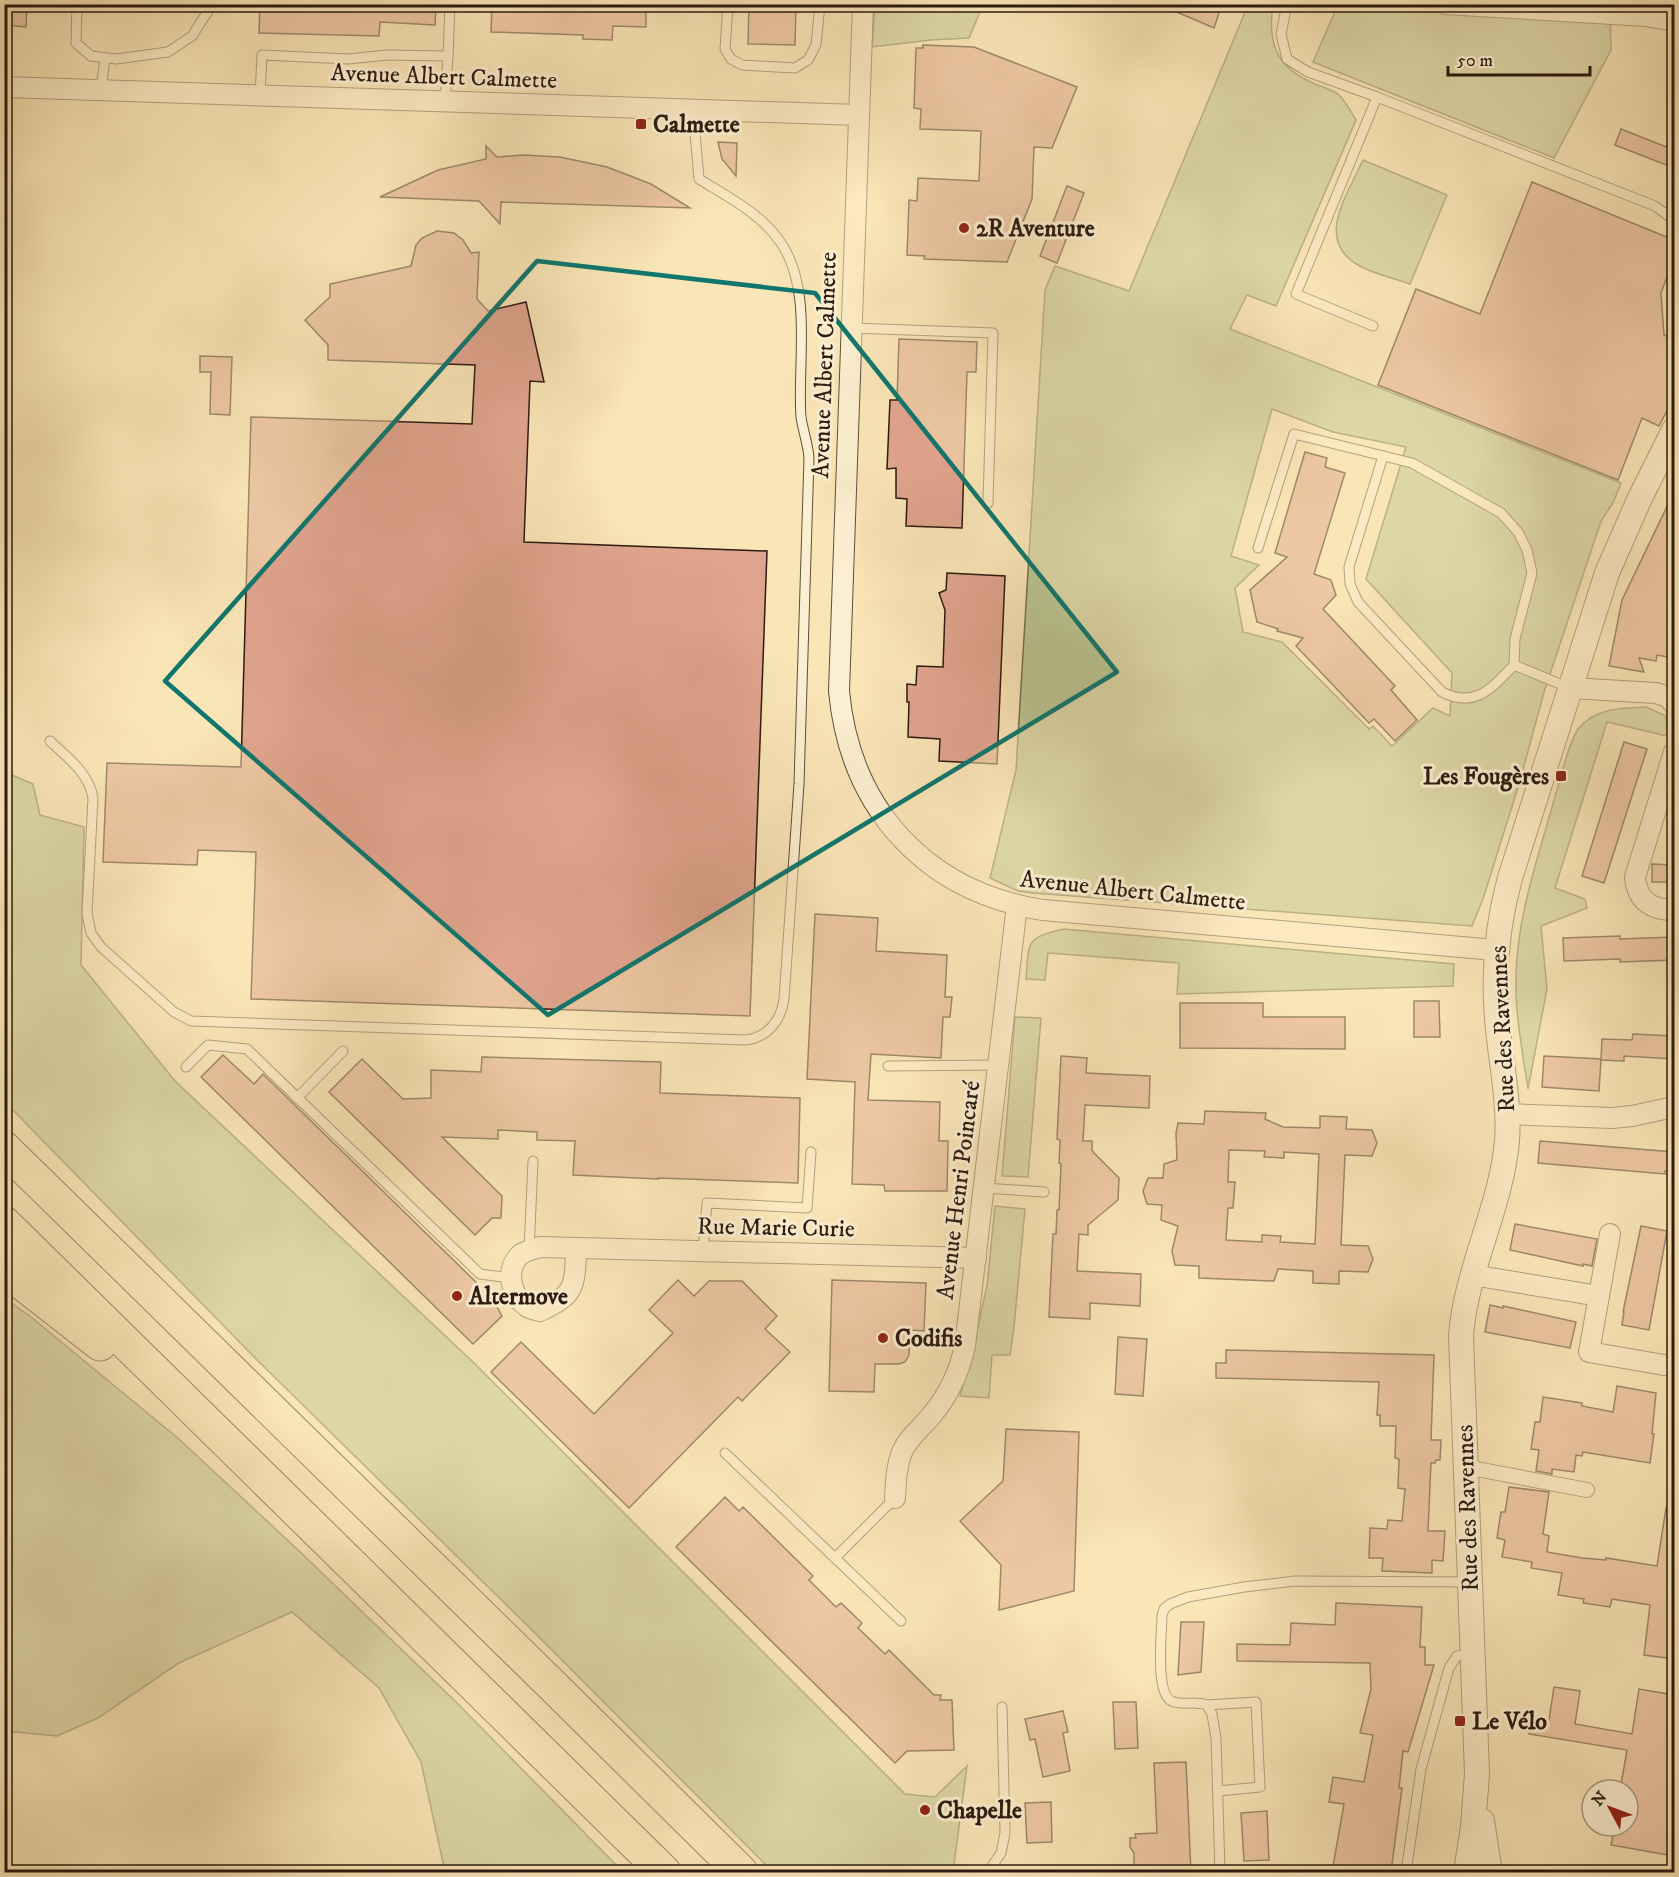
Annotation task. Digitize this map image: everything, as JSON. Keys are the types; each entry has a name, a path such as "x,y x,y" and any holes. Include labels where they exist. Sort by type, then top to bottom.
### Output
{"highway":[{"path":"4,1148 741,1872"},
{"path":"4,1224 664,1872"},
{"path":"4,1269 108,1350 200,1435 373,1586"}],"street":[{"path":"858,115 863,4"},
{"path":"1445,4 1646,16 1674,21"},
{"name":"Avenue Albert Calmette","path":"4,87 858,115 839,669 841,708 848,745 877,807 908,845 936,869 989,897 1017,905 1044,910 1495,950"},
{"name":"Rue des Ravennes","path":"1490,1872 1477,1774 1461,1336 1465,1302 1502,1175 1507,1139 1507,1114 1497,1019 1495,950 1510,878 1616,550 1674,430"},
{"path":"1570,688 1656,693 1668,697 1674,704"},
{"path":"1674,752 1635,877 1635,887 1641,898 1650,906 1662,910 1674,910"},
{"name":"Avenue Henri Poincaré","path":"895,1498 898,1462 906,1443 945,1398 962,1362 1017,905"},
{"path":"1507,1114 1611,1118 1674,1107"},
{"path":"1610,1234 1590,1353 1664,1365"},
{"name":"Rue Marie Curie","path":"529,1251 540,1247 976,1258"},
{"path":"529,1251 522,1253 513,1265 511,1278 516,1295 527,1307 540,1311 558,1303 568,1293 574,1281 576,1248"},
{"path":"1472,1275 1599,1296"},
{"path":"1466,1467 1587,1490"},
{"name":"Rue des Ravennes","path":"1466,1872 1473,1827 1477,1774"}],"lane":[{"path":"77,4 76,43 91,56 116,59 168,52 192,36 208,10"},
{"path":"445,102 450,4"},
{"path":"728,4 725,49 731,59 742,65 795,68 808,60 816,45 820,4"},
{"path":"1287,4 1281,34 1287,59 1308,72 1655,207 1674,220"},
{"path":"260,96 262,55 348,59 387,55 448,56"},
{"path":"101,90 105,58"},
{"path":"1373,326 1296,294 1377,97"},
{"path":"50,741 74,763 92,789 87,913 90,933 101,947 174,1012 191,1021 745,1040 755,1039 769,1030 780,1015 784,999 799,784 809,458 801,419 800,306 795,272 777,238 753,214 699,179 693,110"},
{"path":"851,328 993,333 988,503"},
{"path":"1258,548 1294,434 1412,463 1483,501 1501,513 1518,532 1527,550 1532,573 1515,639 1514,665 1495,684 1467,700 1454,698 1442,692 1358,602 1350,584 1349,567 1383,456"},
{"path":"1514,665 1570,688"},
{"path":"186,1067 208,1045 247,1049 480,1274 511,1278"},
{"path":"297,1098 343,1051"},
{"path":"888,1066 999,1065"},
{"path":"703,1251 707,1203 807,1208 811,1152"},
{"path":"529,1251 533,1161"},
{"path":"984,1188 1044,1192"},
{"path":"725,1452 901,1621"},
{"path":"835,1558 895,1498"},
{"path":"1218,1791 1260,1787 1256,1702 1207,1705 1174,1702 1168,1699 1162,1689 1162,1616 1164,1609 1176,1601 1244,1587 1295,1581 1470,1582"},
{"path":"1406,1872 1421,1769 1449,1668 1457,1656 1473,1653"},
{"path":"1207,1705 1215,1728 1220,1872"},
{"path":"988,1872 1001,1853 1005,1833 1002,1707"}],"highlighted area":[{"path":"537,261 815,293 1117,672 548,1015 165,681"}],"green space":[{"path":"875,4 983,5 969,38 872,47"},
{"path":"1248,5 1273,5 1272,32 1274,43 1283,62 1302,78 1338,94 1356,120 1276,306 1247,295 1230,329 1621,483 1613,503 1601,521 1544,692 1520,781 1483,899 1472,926 1033,893 1018,891 990,878 1016,770 1045,290 1055,266 1129,291","holes":["1272,409 1333,432 1406,447 1366,579 1452,673 1450,716 1433,708 1392,746 1373,726 1369,729 1282,642 1243,632 1235,588 1259,565 1231,556"]},
{"path":"1338,5 1610,5 1611,50 1554,158 1313,62"},
{"path":"1363,160 1447,195 1410,284 1358,265 1345,255 1338,243 1336,230 1338,216"},
{"path":"1646,707 1666,716 1667,736 1607,722 1555,888 1585,899 1587,908 1541,926 1547,989 1528,1089 1516,998 1519,937 1529,890 1565,761 1575,734 1593,716 1610,710"},
{"path":"5,772 33,784 40,815 84,827 81,965 175,1081 473,1362 905,1794 935,1797 967,1766 953,1872 773,1872 535,1633 257,1360 5,1102"},
{"path":"1064,929 1454,964 1453,986 1177,994 1179,963 1048,953 1045,980 1026,979 1029,949 1032,943 1042,935"},
{"path":"1015,1017 1041,1018 1028,1177 1002,1176"},
{"path":"995,1206 1025,1209 1010,1355 992,1355 989,1398 960,1396 987,1286"},
{"path":"4,1298 31,1317 180,1440 456,1702 623,1872 445,1872 421,1762 379,1688 292,1612 179,1663 98,1718 57,1736 5,1731"}],"building":[{"path":"4,4 27,4 26,27 4,25"},
{"path":"260,4 436,4 435,25 380,22 379,36 259,33"},
{"path":"492,4 646,4 646,27 613,26 612,40 583,39 583,35 491,32"},
{"path":"749,4 796,4 795,45 748,44"},
{"path":"1158,4 1222,4 1214,28"},
{"path":"923,45 974,47 1077,87 1052,148 1034,147 1032,199 1007,262 924,259 925,256 907,255 909,200 917,201 918,178 979,181 981,131 920,129 921,109 914,108 916,48 923,48"},
{"path":"1621,129 1674,150 1674,168 1615,145"},
{"path":"718,142 737,143 736,176 722,159"},
{"path":"486,146 497,157 523,155 560,157 607,167 651,184 690,208 501,202 500,224 479,201 380,197 438,170 486,159"},
{"path":"1532,182 1674,240 1674,258 1661,293 1664,335 1674,339 1674,397 1659,426 1642,418 1618,480 1378,385 1416,289 1480,314"},
{"path":"1067,186 1084,193 1057,263 1040,256"},
{"path":"437,231 454,233 463,240 471,253 479,252 477,299 488,311 526,302 544,382 530,381 524,542 767,551 750,1016 251,999 256,852 198,850 197,865 103,862 107,763 241,767 251,417 472,424 475,365 328,360 328,345 305,320 330,297 330,284 411,266 416,245 422,238"},
{"path":"899,339 977,342 976,372 967,372 962,528 906,526 907,499 896,498 896,468 887,469 890,400 897,400"},
{"path":"200,356 232,357 230,415 210,414 211,372 200,372"},
{"path":"1305,452 1327,458 1325,467 1345,473 1314,574 1331,580 1336,595 1323,609 1395,686 1391,690 1417,720 1395,741 1374,719 1369,723 1296,646 1303,638 1277,631 1278,629 1257,622 1250,590 1287,557 1275,553"},
{"path":"1674,492 1674,658 1657,655 1656,661 1639,658 1644,672 1609,666 1622,600"},
{"path":"947,573 1005,576 997,764 939,761 940,739 908,737 907,684 916,685 917,666 943,667 945,610 939,593 946,590"},
{"path":"1624,742 1647,749 1604,883 1582,876"},
{"path":"1652,864 1674,865 1674,882 1652,882"},
{"path":"815,914 878,918 876,951 947,955 945,997 952,997 950,1017 943,1017 941,1058 871,1054 868,1100 940,1102 939,1141 948,1141 947,1191 885,1191 884,1185 852,1184 855,1082 807,1079"},
{"path":"1620,936 1620,939 1674,937 1674,960 1564,961 1563,938"},
{"path":"1414,1001 1439,1001 1440,1037 1414,1037"},
{"path":"1180,1003 1263,1003 1263,1017 1345,1017 1345,1049 1180,1048"},
{"path":"1633,1034 1674,1036 1674,1059 1624,1056 1624,1061 1601,1060 1602,1039 1632,1040"},
{"path":"223,1055 254,1084 263,1074 482,1288 491,1289 492,1298 502,1316 473,1344 201,1077"},
{"path":"1061,1056 1087,1058 1086,1073 1150,1076 1149,1108 1085,1105 1083,1141 1092,1141 1094,1153 1119,1178 1118,1200 1088,1225 1088,1235 1079,1234 1077,1271 1141,1274 1140,1306 1090,1303 1090,1319 1049,1317 1053,1234 1056,1234 1057,1210 1059,1210 1061,1164 1059,1163 1060,1140 1057,1139"},
{"path":"1544,1056 1601,1059 1599,1091 1542,1087"},
{"path":"482,1057 661,1062 660,1093 800,1098 798,1183 573,1175 575,1141 537,1140 537,1132 498,1130 498,1139 442,1137 502,1196 501,1218 492,1218 475,1235 329,1092 362,1059 403,1099 431,1098 431,1070 481,1072"},
{"path":"1205,1111 1266,1113 1265,1119 1283,1127 1320,1128 1320,1116 1347,1117 1346,1129 1372,1130 1377,1143 1372,1156 1345,1155 1341,1245 1368,1246 1373,1259 1368,1272 1339,1271 1339,1284 1313,1283 1313,1271 1278,1269 1274,1281 1199,1278 1199,1266 1175,1265 1172,1251 1178,1226 1161,1220 1162,1205 1147,1204 1143,1191 1148,1178 1163,1178 1164,1164 1177,1160 1178,1123 1204,1124","holes":["1229,1150 1265,1151 1264,1157 1284,1158 1284,1152 1319,1154 1315,1244 1280,1242 1281,1236 1262,1235 1262,1242 1226,1240 1228,1208 1233,1208 1235,1182 1228,1182"]},
{"path":"1540,1141 1674,1152 1674,1171 1665,1171 1665,1174 1538,1163"},
{"path":"1515,1224 1597,1239 1592,1266 1510,1250"},
{"path":"1641,1226 1667,1231 1649,1330 1622,1325"},
{"path":"678,1280 694,1296 709,1281 742,1281 777,1316 765,1329 790,1352 742,1401 738,1397 629,1508 491,1372 521,1342 594,1414 673,1333 649,1310"},
{"path":"832,1280 926,1283 924,1331 910,1330 909,1355 905,1362 875,1364 874,1392 829,1391"},
{"path":"1490,1305 1576,1322 1570,1348 1485,1332"},
{"path":"1118,1337 1147,1339 1143,1396 1115,1394"},
{"path":"1226,1350 1434,1355 1431,1440 1441,1440 1440,1460 1431,1463 1428,1531 1445,1531 1443,1561 1432,1560 1432,1573 1382,1571 1383,1558 1369,1558 1370,1528 1387,1529 1388,1520 1402,1521 1405,1489 1398,1488 1399,1459 1395,1458 1396,1426 1380,1426 1380,1415 1377,1415 1379,1382 1216,1378 1216,1363 1226,1363"},
{"path":"1617,1386 1656,1393 1650,1463 1583,1452 1582,1456 1576,1455 1574,1472 1552,1469 1552,1474 1536,1471 1539,1450 1531,1449 1535,1422 1540,1422 1543,1397 1582,1403 1582,1406 1613,1412"},
{"path":"1006,1429 1079,1432 1074,1591 999,1610 1001,1565 960,1521 1003,1481"},
{"path":"1509,1487 1549,1492 1543,1534 1549,1536 1547,1552 1582,1558 1606,1560 1606,1558 1657,1566 1666,1508 1674,1508 1674,1659 1644,1655 1650,1605 1612,1599 1610,1607 1583,1603 1584,1599 1558,1595 1562,1573 1531,1568 1532,1562 1502,1557 1505,1540 1497,1538 1501,1512 1505,1512"},
{"path":"725,1497 739,1511 743,1507 813,1576 809,1580 836,1607 841,1603 862,1623 858,1628 885,1654 889,1650 934,1695 941,1695 940,1700 952,1700 954,1750 907,1751 895,1763 676,1547"},
{"path":"1336,1603 1422,1607 1420,1647 1425,1647 1425,1665 1434,1665 1408,1752 1403,1751 1399,1788 1402,1788 1391,1872 1332,1872 1344,1804 1329,1802 1333,1777 1364,1782 1373,1735 1360,1733 1371,1689 1370,1663 1237,1661 1237,1644 1290,1645 1291,1623 1335,1625"},
{"path":"1181,1622 1204,1622 1201,1672 1178,1675"},
{"path":"1554,1687 1580,1691 1575,1724 1632,1734 1639,1689 1674,1695 1674,1856 1611,1845 1612,1838 1640,1838 1640,1778 1622,1778 1627,1750 1529,1734 1532,1717 1549,1720"},
{"path":"1113,1702 1136,1702 1138,1748 1115,1749"},
{"path":"1063,1711 1068,1732 1063,1733 1070,1771 1043,1777 1035,1739 1030,1740 1025,1719"},
{"path":"1186,1762 1191,1872 1134,1872 1134,1853 1130,1847 1130,1838 1136,1838 1135,1834 1157,1833 1154,1763"},
{"path":"1051,1802 1052,1842 1027,1843 1025,1803"},
{"path":"1267,1811 1269,1860 1244,1861 1241,1813"}],"place":[{"name":"Calmette","path":"641,124"},
{"name":"2R Aventure","path":"964,228"},
{"name":"Les Fougères","path":"1561,776"},
{"name":"Altermove","path":"457,1296"},
{"name":"Codifis","path":"883,1338"},
{"name":"Le Vélo","path":"1460,1721"},
{"name":"Chapelle","path":"925,1810"}]}
